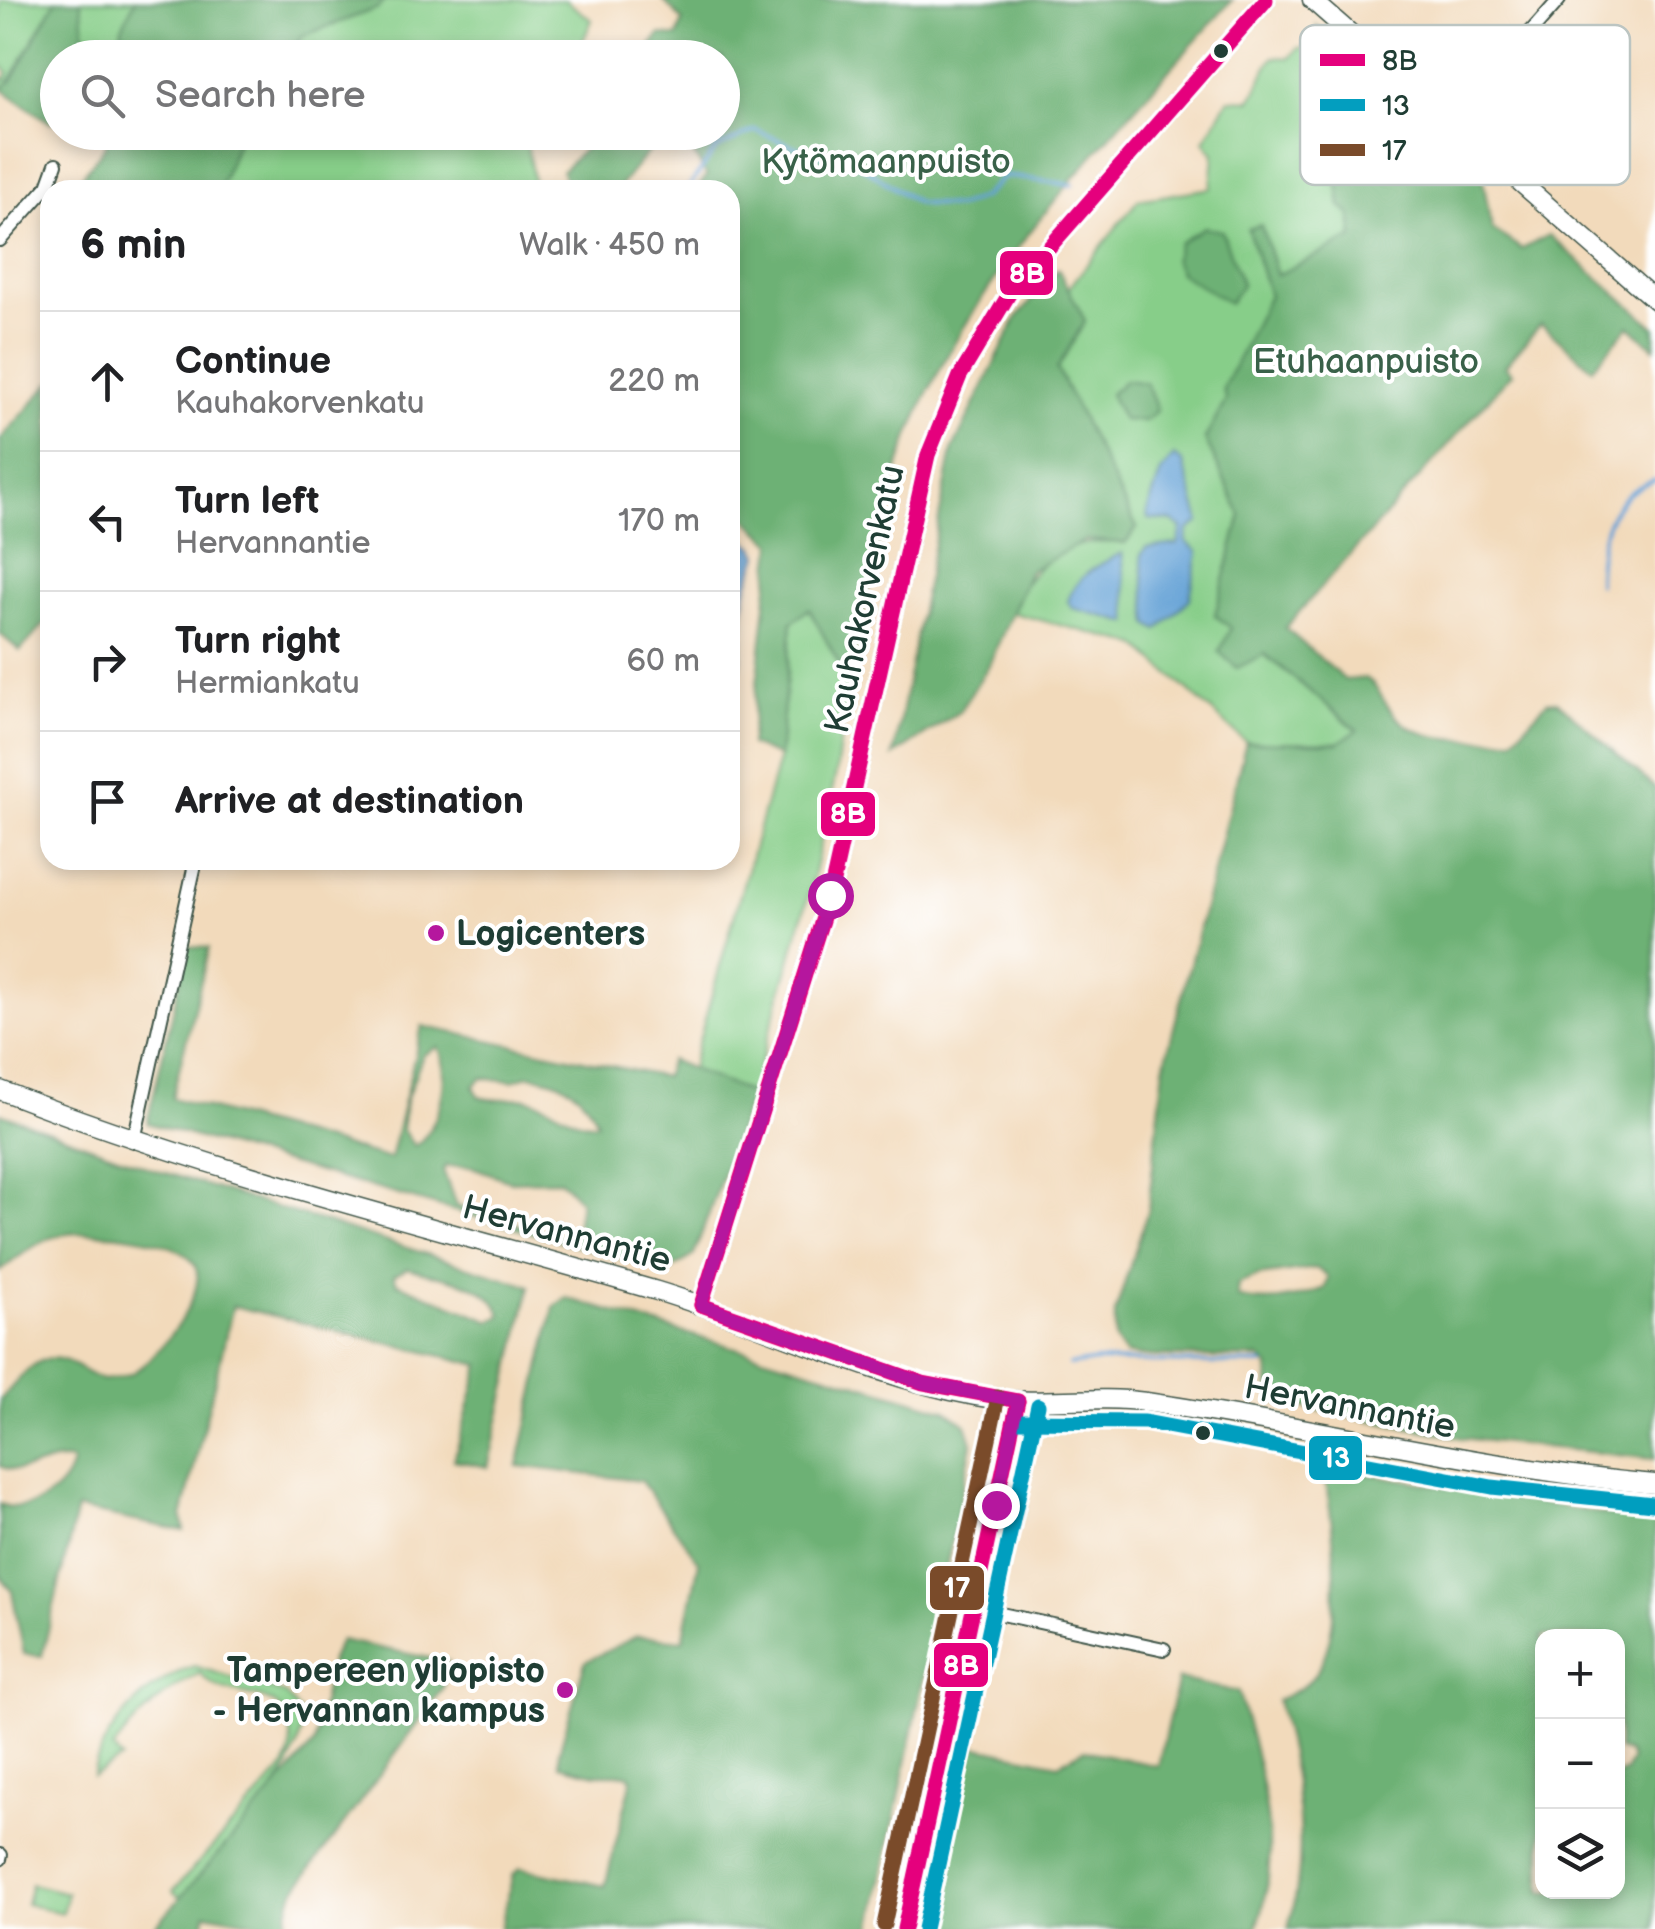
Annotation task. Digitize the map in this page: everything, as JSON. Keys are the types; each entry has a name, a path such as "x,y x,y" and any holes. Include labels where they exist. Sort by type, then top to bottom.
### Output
{"street":[{"name":"Kauhakorvenkatu","path":"701,1305 830,895 928,455 954,389 1011,291 1266,0"},
{"path":"1312,0 1340,25"},
{"path":"1537,25 1559,0"},
{"path":"50,180 56,164"},
{"path":"1523,185 1655,300"},
{"path":"0,240 40,195"},
{"path":"134,1140 194,870"},
{"name":"Hervannantie","path":"0,1090 134,1140 387,1217 701,1305 923,1383 1018,1401 1146,1402 1496,1466 1655,1484"},
{"path":"904,1929 1018,1401"},
{"path":"974,1608 1164,1650"}],"green space":[{"path":"0,0 56,0 5,89 0,87 0,78 5,79 8,72 0,64"},
{"path":"56,0 81,0 85,40 40,40 40,116 1,89 12,80"},
{"path":"81,0 135,0 120,40 85,40"},
{"path":"135,0 385,0 378,8 299,40 120,40"},
{"path":"385,0 565,0 592,20 583,40 299,40 378,8"},
{"name":"Kytömaanpuisto","path":"663,0 1232,0 1055,200 976,307 942,364 903,453 849,682 809,609 792,622 779,757 750,745 773,543 740,513 740,180 704,180 707,176 692,150 740,150 740,40 656,40 660,35 677,37 683,21"},
{"path":"1300,48 1300,185 1338,185 1341,206 1351,215 1354,237 1277,275 1261,226 1248,229 1269,295 1224,389 1227,400 1205,439 1241,515 1215,615 1358,730 1338,743 1246,742 1137,645 1009,612 1030,577 1054,555 1084,544 1125,543 1137,528 1057,369 1085,321 1068,289 1138,200 1211,188 1214,154 1204,141 1229,99 1251,100 1274,57 1290,58"},
{"path":"102,150 234,150 223,180 79,180"},
{"path":"234,150 528,150 533,180 223,180"},
{"name":"Kytömaanpuisto","path":"582,150 649,150 625,180 564,180 562,171"},
{"name":"Etuhaanpuisto","path":"1338,185 1484,185 1492,229 1522,249 1549,235 1655,327 1655,348 1629,326 1592,368 1541,324 1505,366 1512,373 1285,628 1345,680 1366,678 1400,720 1414,729 1446,738 1513,739 1547,702 1557,701 1655,788 1655,1459 1462,1438 1276,1402 1269,1394 1269,1367 1260,1358 1135,1356 1125,1354 1115,1340 1115,1313 1148,1210 1164,1067 1246,742 1338,743 1357,730 1265,654 1237,668 1219,652 1231,628 1215,615 1241,515 1205,439 1226,400 1223,389 1269,295 1248,229 1261,225 1277,275 1354,237 1351,215 1341,206","holes":["1316,1268 1328,1277 1325,1288 1270,1301 1237,1297 1238,1284 1258,1276"]},
{"path":"1204,227 1222,231 1242,285 1229,303 1180,273 1174,260 1179,243"},
{"path":"1058,269 1085,321 1057,369 1137,528 1125,543 1086,540 1030,571 989,665 960,711 893,756 952,451 1016,319"},
{"path":"1125,380 1146,383 1157,410 1145,421 1123,420 1110,394"},
{"path":"40,394 40,629 20,651 0,634 0,440"},
{"path":"809,608 849,682 836,773 812,883 752,1094 691,1069 779,757 792,622"},
{"path":"188,946 209,948 172,1098 390,1159 422,1026 664,1077 670,1060 752,1094 694,1255 668,1272 147,1123","holes":["438,1047 444,1071 441,1101 431,1128 414,1146 402,1129 406,1100 423,1055","528,1075 570,1088 586,1103 597,1123 579,1121 528,1099 479,1097 474,1086 482,1078 513,1081","446,1166 472,1167 510,1181 560,1180 580,1201 574,1241 456,1206 443,1170"]},
{"path":"0,1113 153,1169 530,1286 488,1467 454,1460 480,1365 233,1306 182,1517 184,1531 77,1509 42,1656 24,1654 12,1592 0,1574 0,1504 23,1507 45,1498 63,1482 72,1461 18,1470 0,1466 0,1400 29,1369 46,1359 66,1361 103,1380 132,1373 154,1355 178,1325 188,1309 197,1278 195,1266 187,1256 173,1248 98,1233 48,1239 0,1271","holes":["408,1268 475,1288 496,1304 501,1316 491,1321 397,1283 394,1275"]},
{"path":"566,1298 946,1410 966,1424 972,1443 872,1929 500,1929 513,1875 520,1868 605,1886 632,1779 628,1774 596,1774 560,1765 559,1752 585,1662 637,1636 683,1640 699,1562 641,1481 518,1466 554,1307"},
{"path":"1323,1466 1617,1516 1655,1515 1655,1929 1288,1929 1299,1872 1299,1814 1277,1700 1302,1687 1325,1655 1334,1602 1333,1543"},
{"path":"340,1640 449,1662 442,1690 293,1893 284,1928 206,1913 202,1929 153,1929 314,1744 330,1662"},
{"path":"194,1666 284,1693 303,1716 299,1741 274,1790 180,1898 173,1891 282,1770 291,1748 285,1716 277,1706 224,1690 200,1673 142,1715 113,1749 121,1759 93,1776 106,1740 130,1709 160,1683"},
{"path":"1178,1679 1238,1692 1261,1779 1269,1840 1265,1900 1256,1929 925,1929 964,1744 1058,1764 1084,1750 1158,1766"},
{"path":"31,1884 67,1893 62,1913 26,1904"}],"water":[{"path":"1174,456 1183,462 1200,522 1188,530 1186,542 1198,552 1190,599 1158,630 1149,624 1141,555 1146,548 1178,544 1182,528 1172,521 1148,519 1147,512 1161,472"},
{"path":"740,535 759,555 747,589 740,664"},
{"path":"1122,553 1129,623 1072,608 1068,601 1083,577"}],"waterway":[{"path":"740,137 755,130 807,152 859,164 917,203 957,207 983,197 1004,176 1073,185"},
{"path":"694,180 715,150"},
{"path":"1598,584 1600,551 1608,521 1626,496 1655,480"},
{"path":"1069,1365 1096,1361 1263,1364"}],"transit line":[{"name":"8B","path":"701,1305 830,895 928,455 960,376 1011,291 1266,0"},
{"name":"8B","path":"701,1305 923,1383 1018,1401"},
{"name":"17","path":"884,1925 998,1397"},
{"name":"8B","path":"904,1929 1018,1401"},
{"name":"13","path":"924,1929 1038,1405"},
{"name":"13","path":"1018,1421 1145,1422 1492,1487 1653,1504"}],"place":[{"name":"Logicenters","path":"436,933"},
{"name":"Tampereen yliopisto - Hervannan kampus","path":"565,1690"}],"route":[{"path":"830,895 701,1305 923,1383 1018,1401 996,1505"}]}
